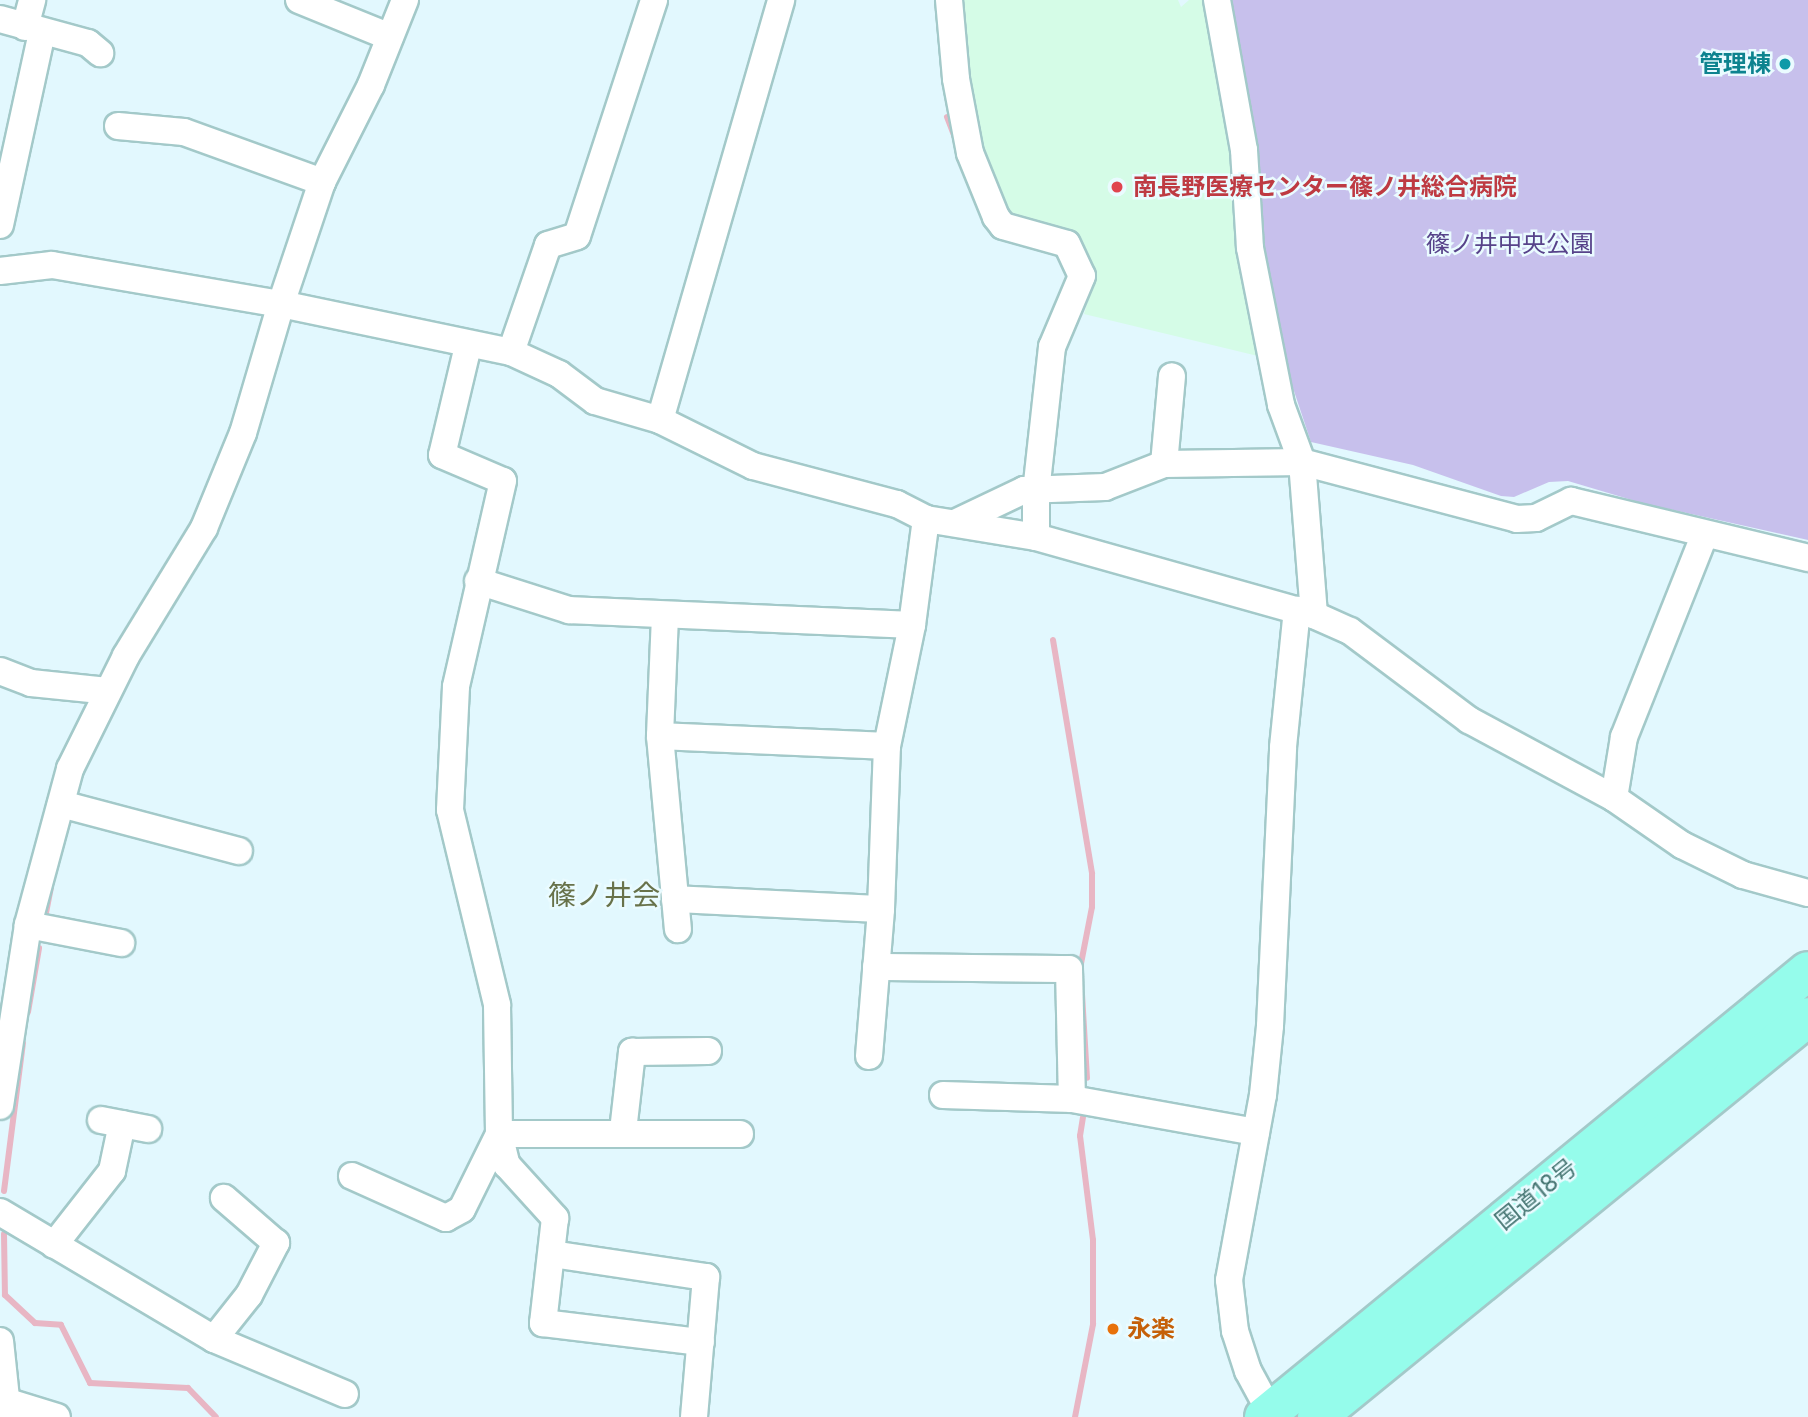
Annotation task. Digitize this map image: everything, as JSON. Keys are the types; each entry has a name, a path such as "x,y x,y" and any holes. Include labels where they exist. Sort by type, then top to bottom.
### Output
{"highway":[{"name":"国道18号","path":"1269,1415 1808,971"},
{"name":"国道18号","path":"1317,1417 1808,1017"}],"street":[{"path":"0,225 22,26 32,0"},
{"path":"299,0 390,37"},
{"path":"0,1106 28,925 70,769 108,691 204,528 243,433 281,304 322,182 405,0"},
{"path":"511,352 548,245 577,236 654,0"},
{"path":"660,420 781,0"},
{"path":"949,0 956,79 970,153 996,217 1003,226 1068,244 1082,275 1052,346 1036,492 1036,537"},
{"path":"1217,0 1244,150 1250,248 1281,405 1302,462 1306,613 1283,747 1276,966 1256,1132 1229,1280 1236,1332 1248,1371 1269,1415"},
{"path":"22,26 88,43 100,53"},
{"path":"118,126 184,132 322,182"},
{"path":"0,271 52,265 281,304 468,346 511,352 559,374 596,401 660,420 753,466 897,504 926,519 1036,537 1306,613 1350,631 1469,720 1614,798 1682,845 1718,863 1808,893"},
{"path":"468,346 442,455 503,481 478,581 456,687 450,810 497,1005 499,1134 507,1165 555,1218 543,1323 701,1342"},
{"path":"1164,464 1172,376"},
{"path":"957,522 1024,490 1036,492 1105,487 1164,464 1302,462 1517,519 1536,518 1571,501 1704,536 1808,558"},
{"path":"869,1056 881,909 887,746 912,625 926,519"},
{"path":"1614,798 1624,737 1704,536"},
{"path":"478,581 569,610 912,625"},
{"path":"665,616 660,736 678,929"},
{"path":"0,671 31,683 108,691"},
{"path":"660,736 887,746"},
{"path":"61,804 239,851"},
{"path":"675,899 881,909"},
{"path":"28,925 121,943"},
{"path":"876,967 1069,969 1072,1099"},
{"path":"623,1131 632,1052 708,1051"},
{"path":"943,1096 1072,1099 1256,1132"},
{"path":"54,1245 112,1171 112,1122 148,1129"},
{"path":"499,1134 623,1131 740,1134"},
{"path":"352,1176 446,1219 462,1209 499,1134"},
{"path":"214,1339 249,1295 276,1242 224,1198"},
{"path":"0,1212 214,1339 345,1394"},
{"path":"552,1254 706,1277 694,1417"},
{"path":"0,1341 8,1409 57,1417"}],"shaded area":[{"name":"南長野医療センター篠ノ井総合病院","path":"959,0 1178,0 1181,7 1189,0 1206,0 1230,93 1262,357 1084,314 1095,277 1085,247 1073,236 1013,221 1002,208 962,78"}],"green space":[{"name":"篠ノ井中央公園","path":"1224,0 1808,0 1808,540 1642,503 1568,481 1549,482 1514,497 1501,496 1413,465 1311,442 1281,352 1260,250"}],"waterway":[{"path":"947,117 955,138"},
{"path":"1053,640 1092,874 1092,907 1080,969"},
{"path":"46,913 51,888"},
{"path":"28,1012 39,948"},
{"path":"1082,994 1087,1078"},
{"path":"4,1191 23,1043"},
{"path":"1075,1417 1093,1324 1093,1240 1080,1136 1083,1117"},
{"path":"4,1234 5,1295 35,1323 61,1325 90,1383 188,1388 216,1417"}],"place":[{"name":"管理棟","path":"1785,64"},
{"name":"南長野医療センター篠ノ井総合病院","path":"1117,187"},
{"name":"永楽","path":"1113,1329"}],"district":[{"name":"篠ノ井会","path":"604,895"}]}
